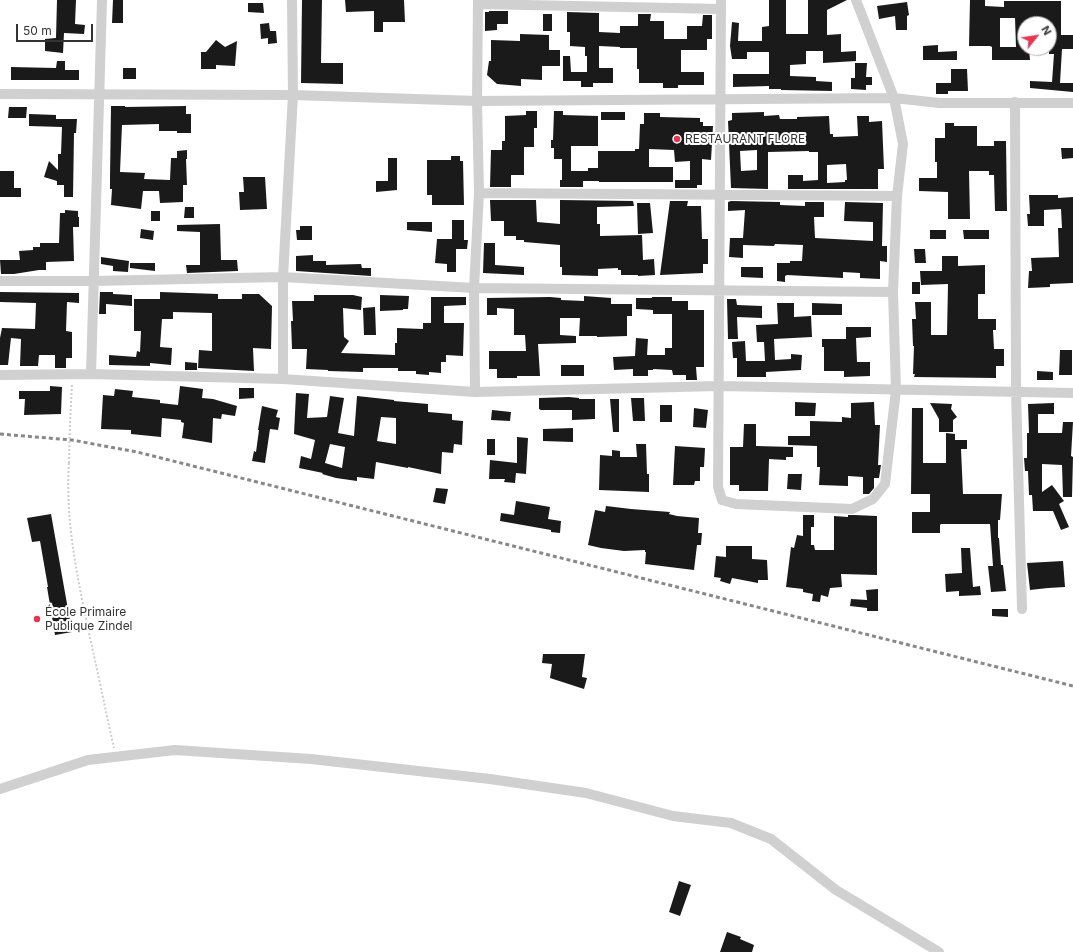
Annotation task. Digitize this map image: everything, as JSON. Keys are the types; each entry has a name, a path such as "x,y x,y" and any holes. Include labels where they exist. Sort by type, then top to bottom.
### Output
{"street":[{"path":"91,374 98,93 102,0"},
{"path":"283,379 283,277 293,94 292,0"},
{"path":"475,392 474,288 479,193 477,101 478,2 721,4 719,290 720,386 718,487 722,500 736,504 852,510 873,499 885,484 896,390 893,292 897,196 903,144 894,98 856,0"},
{"path":"0,94 293,94 477,101 894,98 939,103 1073,103"},
{"path":"1015,102 1016,392 1022,609"},
{"path":"479,193 897,196"},
{"path":"0,281 93,281 283,277 474,288 893,292"},
{"path":"0,375 91,374 283,379 475,392 720,386 1073,393"},
{"path":"0,790 88,760 175,750 318,760 490,779 586,793 673,816 731,823 771,839 836,890 939,952"}],"path":[{"path":"73,374 67,489 72,542 84,607 116,757"}],"building":[{"path":"57,0 76,0 75,24 85,25 84,34 64,33 63,53 45,51 45,39 56,38"},
{"path":"113,0 123,0 123,23 112,23"},
{"path":"302,0 322,0 321,63 343,63 343,84 301,83"},
{"path":"345,0 404,0 405,22 383,22 383,32 374,32 374,11 346,12"},
{"path":"769,0 786,0 786,34 808,34 808,0 847,0 827,10 827,35 841,34 841,52 856,51 856,61 823,63 823,51 806,51 806,64 790,65 790,76 816,77 816,81 832,82 832,91 781,90 769,89 769,86 733,87 733,74 769,74 769,52 747,52 747,59 732,59 730,46 732,22 739,23 738,41 762,41 762,27 769,26"},
{"path":"970,0 985,0 985,6 1004,7 1004,1 1061,1 1061,35 1073,35 1073,49 1062,49 1060,83 1073,83 1073,92 1030,88 1030,81 1052,82 1054,56 1057,56 1057,16 1017,16 1017,56 1030,56 1030,60 992,60 992,47 969,46","holes":["1000,18 1015,18 1016,47 1000,47"]},
{"path":"907,2 909,15 907,16 907,30 896,30 895,16 879,19 877,6"},
{"path":"248,3 263,3 264,13 248,12"},
{"path":"508,11 508,24 497,24 497,30 485,31 485,12"},
{"path":"567,12 599,13 599,32 620,33 620,26 638,26 638,14 651,14 650,21 664,21 664,39 687,39 687,26 702,26 703,15 712,15 712,39 707,39 707,50 681,50 681,72 704,72 704,85 678,85 678,88 663,88 663,83 639,83 637,48 599,46 599,68 613,68 613,83 593,83 593,87 581,87 581,81 563,81 563,56 570,56 571,72 587,72 587,56 585,56 585,47 570,46 570,32 567,32"},
{"path":"543,14 552,14 552,31 543,31"},
{"path":"269,23 270,31 276,31 277,43 268,44 268,38 261,39 260,24"},
{"path":"520,34 549,35 549,50 560,50 560,66 542,66 542,80 521,79 521,86 497,84 487,75 489,61 491,61 491,40 520,41"},
{"path":"216,40 225,47 237,41 235,66 216,65 216,69 201,69 201,52 206,52"},
{"path":"938,45 938,52 957,51 957,60 923,60 923,46"},
{"path":"57,61 65,61 65,70 79,70 79,80 11,80 11,67 56,68"},
{"path":"855,63 867,63 866,77 872,77 872,85 866,85 866,90 851,89 851,78 855,78"},
{"path":"123,68 136,68 136,79 123,79"},
{"path":"951,69 967,69 968,91 948,91 948,94 936,94 936,83 951,83"},
{"path":"111,106 186,106 186,114 191,114 191,133 159,131 159,124 122,125 120,172 145,173 144,179 170,180 171,158 177,158 177,151 187,150 187,185 183,185 183,202 160,203 159,191 143,191 141,209 111,205"},
{"path":"9,107 27,107 26,118 8,118"},
{"path":"526,111 537,111 537,128 534,128 534,147 524,147 524,175 511,175 511,187 490,187 491,150 502,150 502,141 505,141 505,116 526,115"},
{"path":"554,111 563,111 563,115 598,116 598,146 571,146 571,171 588,171 588,168 598,168 598,151 635,151 635,149 639,149 640,124 644,124 644,113 660,113 660,117 700,118 700,122 703,122 703,126 713,126 711,160 702,159 702,185 697,185 697,188 675,188 675,180 690,180 690,161 675,162 674,150 649,149 649,167 673,167 673,182 583,181 583,187 560,187 560,180 562,180 562,159 554,159 554,148 551,148 551,140 553,140"},
{"path":"601,112 625,112 625,120 601,120"},
{"path":"764,112 764,116 779,115 780,119 829,116 830,134 833,134 833,137 858,136 857,116 869,116 869,122 882,121 884,169 878,169 878,189 788,189 788,175 803,175 803,181 818,180 818,152 809,151 768,152 768,189 731,188 728,121 732,120 732,113","holes":["757,150 757,170 741,171 740,151","846,164 847,180 845,180 845,182 827,183 827,165"]},
{"path":"29,114 56,115 56,119 77,119 76,133 74,133 73,197 64,197 64,185 57,185 57,181 44,177 49,161 58,170 58,154 61,154 62,127 29,126"},
{"path":"945,123 954,123 954,126 977,126 977,146 994,146 994,141 1006,141 1007,211 995,211 994,175 989,175 989,171 969,171 970,219 948,219 948,192 919,191 919,178 937,178 935,138 945,138"},
{"path":"1061,148 1073,148 1073,158 1062,159"},
{"path":"451,156 460,156 460,161 463,161 464,205 432,205 432,195 427,195 427,160 451,160"},
{"path":"388,158 397,158 397,190 376,192 376,181 388,181"},
{"path":"0,171 14,171 14,188 21,188 21,197 0,197"},
{"path":"243,177 265,177 267,209 240,210 239,192 244,192"},
{"path":"1029,195 1058,195 1058,198 1073,197 1073,283 1050,284 1050,287 1028,288 1029,271 1032,271 1031,258 1059,257 1058,228 1062,228 1061,209 1044,210 1044,226 1028,226 1027,214 1030,214"},
{"path":"490,200 536,200 537,222 560,224 560,200 633,201 634,206 597,207 597,224 600,224 600,236 642,235 643,260 654,259 655,275 621,275 621,270 618,270 618,268 598,269 598,276 562,275 562,267 560,267 560,245 524,242 524,240 516,240 516,236 504,236 504,221 491,221"},
{"path":"670,201 688,201 687,206 701,206 702,239 708,239 708,264 703,264 703,273 660,275"},
{"path":"728,202 780,202 780,205 805,206 805,202 824,202 824,217 814,217 815,238 873,241 873,222 844,221 845,202 883,203 882,246 887,246 887,262 880,261 880,279 860,278 860,273 843,272 843,278 787,275 785,276 785,282 777,281 777,263 802,261 803,245 743,245 743,258 729,257 730,238 743,238 745,210 728,211"},
{"path":"637,203 650,203 653,233 638,234"},
{"path":"185,207 194,207 194,218 184,218"},
{"path":"65,210 78,211 79,227 73,227 74,261 46,262 46,270 1,274 0,260 20,260 19,251 33,250 33,247 40,247 40,243 59,243 60,213 65,213"},
{"path":"151,211 160,211 160,221 151,221"},
{"path":"452,220 464,220 464,240 468,240 467,249 456,249 456,272 447,272 447,264 435,263 437,239 452,239"},
{"path":"407,222 432,222 432,232 407,230"},
{"path":"220,224 221,260 237,260 238,271 187,273 186,265 200,265 200,232 177,231 177,225"},
{"path":"300,226 312,226 312,240 297,240 296,230 300,230"},
{"path":"141,229 154,231 153,240 140,238"},
{"path":"930,230 946,230 946,239 930,239"},
{"path":"963,230 989,230 989,239 964,239"},
{"path":"484,243 495,243 495,265 524,267 524,275 483,273"},
{"path":"914,249 925,249 926,263 915,263"},
{"path":"313,255 313,261 326,261 326,265 361,264 362,268 371,268 371,276 296,271 296,256"},
{"path":"942,256 958,256 958,266 985,265 985,294 978,294 978,319 996,319 996,330 993,330 994,349 1004,349 1004,366 996,366 996,378 914,377 912,319 916,319 915,302 931,302 931,335 947,335 948,284 921,285 920,271 942,271"},
{"path":"101,257 129,261 128,272 113,271 113,266 101,264"},
{"path":"130,263 155,263 155,271 130,268"},
{"path":"741,267 763,267 763,278 741,277"},
{"path":"912,282 920,282 920,294 912,294"},
{"path":"0,292 79,293 79,303 67,302 66,331 72,332 72,358 66,358 66,368 55,368 55,355 39,355 38,366 20,366 21,339 11,338 8,365 0,365 0,338 2,328 35,329 36,303 0,302"},
{"path":"100,292 113,292 113,294 132,295 132,306 106,304 106,314 99,314"},
{"path":"160,292 218,294 218,299 242,299 242,294 259,294 272,306 271,349 253,348 254,371 198,368 199,350 212,351 212,313 173,312 173,319 162,319 160,347 172,348 171,365 150,363 150,366 109,365 109,355 136,357 137,351 140,352 141,331 134,331 134,299 160,299"},
{"path":"314,295 353,295 362,297 361,310 343,308 344,337 349,341 341,353 395,355 397,328 423,329 423,323 431,323 431,297 466,297 466,305 444,306 444,323 464,323 463,356 446,355 446,362 441,362 441,373 429,372 429,375 416,374 416,371 398,371 398,368 363,368 363,372 306,369 307,349 292,349 292,301 314,301"},
{"path":"380,295 409,296 408,309 380,311"},
{"path":"584,296 611,298 611,304 632,304 632,316 627,316 627,336 579,336 580,318 560,318 560,335 576,336 576,343 538,344 540,376 497,378 497,369 489,369 489,351 526,351 525,335 514,335 514,309 497,308 497,315 487,315 487,298 550,297 561,298 561,300 584,301"},
{"path":"672,297 672,301 688,301 688,310 704,310 704,367 696,367 697,380 686,380 686,375 673,375 672,370 653,369 648,370 648,376 633,376 633,369 614,370 613,357 635,356 636,338 648,339 647,355 665,355 665,348 672,348 672,314 653,314 653,310 636,309 636,298"},
{"path":"727,299 736,299 737,305 762,306 762,318 737,317 738,339 728,339"},
{"path":"777,303 794,303 794,317 811,316 812,337 774,339 775,360 791,359 791,354 802,355 801,370 766,372 766,377 737,377 737,358 733,358 732,342 745,341 746,361 765,361 764,342 757,342 756,325 778,324"},
{"path":"812,303 842,304 842,315 812,315"},
{"path":"375,307 376,335 364,335 363,308"},
{"path":"846,327 871,327 871,337 856,338 857,362 870,362 870,376 844,377 844,371 824,371 824,347 822,347 822,339 846,339"},
{"path":"1060,350 1072,350 1072,375 1059,375"},
{"path":"185,362 197,363 197,370 185,370"},
{"path":"561,365 584,365 584,376 561,376"},
{"path":"1037,371 1053,372 1053,380 1037,380"},
{"path":"50,386 62,387 61,414 24,415 25,399 19,399 19,391 50,391"},
{"path":"180,386 203,389 202,398 213,399 237,406 235,416 222,414 221,419 213,418 212,443 182,438 184,423 181,422 181,420 162,418 161,437 131,434 131,430 101,429 103,395 114,396 115,389 133,391 132,397 160,400 160,403 178,405"},
{"path":"239,388 254,388 254,398 239,399"},
{"path":"296,393 309,394 307,418 327,417 330,396 344,398 338,433 354,436 357,396 428,404 428,412 452,414 452,420 463,421 462,445 454,444 453,453 442,452 441,474 376,462 374,479 357,477 357,481 336,478 322,474 323,473 299,468 301,456 311,459 315,440 294,434","holes":["381,417 396,418 396,444 377,441","330,444 345,447 342,468 325,463"]},
{"path":"569,397 579,399 595,399 595,419 572,420 572,410 539,409 539,398"},
{"path":"631,398 644,398 645,421 633,421"},
{"path":"610,399 619,399 619,432 613,432"},
{"path":"795,402 816,403 815,416 795,416"},
{"path":"874,402 875,425 880,425 878,465 881,465 879,478 874,478 874,488 869,494 863,494 863,477 848,476 848,486 819,485 820,467 817,467 817,446 788,445 788,436 810,436 810,421 842,422 842,417 851,418 851,403"},
{"path":"930,403 952,404 951,409 957,417 953,420 953,432 939,432 939,419"},
{"path":"1054,403 1054,414 1038,414 1038,433 1062,433 1063,422 1073,422 1071,456 1073,457 1072,497 1063,497 1062,465 1042,464 1042,492 1052,485 1064,501 1059,504 1069,527 1061,530 1053,511 1033,511 1032,495 1029,495 1028,471 1025,471 1024,458 1027,458 1027,433 1029,433 1028,404"},
{"path":"660,405 672,405 672,422 660,422"},
{"path":"262,406 278,410 276,417 280,418 278,430 270,429 265,463 252,461 254,451 256,452"},
{"path":"694,408 708,410 706,428 693,427"},
{"path":"912,408 923,408 923,463 946,463 946,433 955,434 955,440 967,440 967,449 961,449 963,494 1002,494 1000,520 998,520 998,538 1006,591 991,592 988,566 993,566 990,524 941,524 940,533 912,533 912,512 930,512 930,494 911,494"},
{"path":"492,410 511,412 510,421 491,420"},
{"path":"744,424 756,424 756,446 793,447 793,457 786,457 786,460 769,459 768,491 739,491 739,485 730,485 730,447 743,447"},
{"path":"573,428 573,442 543,441 543,429"},
{"path":"517,437 528,438 526,474 516,473 515,483 504,482 505,479 489,479 490,460 517,463"},
{"path":"487,439 495,439 495,455 487,455"},
{"path":"636,444 646,444 649,492 599,490 600,455 612,456 612,450 620,451 620,457 637,457"},
{"path":"675,446 705,448 704,467 700,467 700,481 695,481 694,485 673,485"},
{"path":"788,474 802,474 801,490 787,489"},
{"path":"436,488 448,489 445,504 433,502"},
{"path":"516,501 550,507 548,519 561,521 560,533 500,521 501,513 514,515"},
{"path":"606,506 670,512 669,514 677,516 699,518 698,533 702,533 701,545 697,545 694,570 645,564 645,550 624,551 588,545 595,510 605,512"},
{"path":"51,514 72,632 55,635 40,541 32,542 27,518"},
{"path":"803,515 814,515 814,527 811,527 811,545 814,545 815,550 834,550 834,516 877,516 877,575 841,574 842,587 830,588 828,597 821,595 820,602 812,601 813,594 803,592 803,589 786,587 791,547 794,548 797,535 803,536"},
{"path":"726,546 752,546 752,559 767,560 768,580 758,580 758,583 732,578 730,584 720,581 721,578 714,577 716,556 726,557"},
{"path":"961,548 970,548 973,587 980,586 981,595 959,596 959,591 946,592 945,574 962,573"},
{"path":"1063,561 1065,587 1030,590 1027,563"},
{"path":"878,589 878,611 867,611 867,608 850,606 851,599 867,600 866,590"},
{"path":"992,609 1008,609 1008,617 992,616"},
{"path":"543,654 585,654 582,677 587,678 584,689 550,678 552,664 542,663"},
{"path":"679,881 691,885 680,916 669,912"},
{"path":"727,932 741,937 740,939 754,945 752,952 720,952"}],"railway":[{"path":"0,434 72,440 137,452 1073,686"}],"place":[{"name":"RESTAURANT FLORE","path":"677,139"},
{"name":"École Primaire Publique Zindel","path":"37,619"}]}
